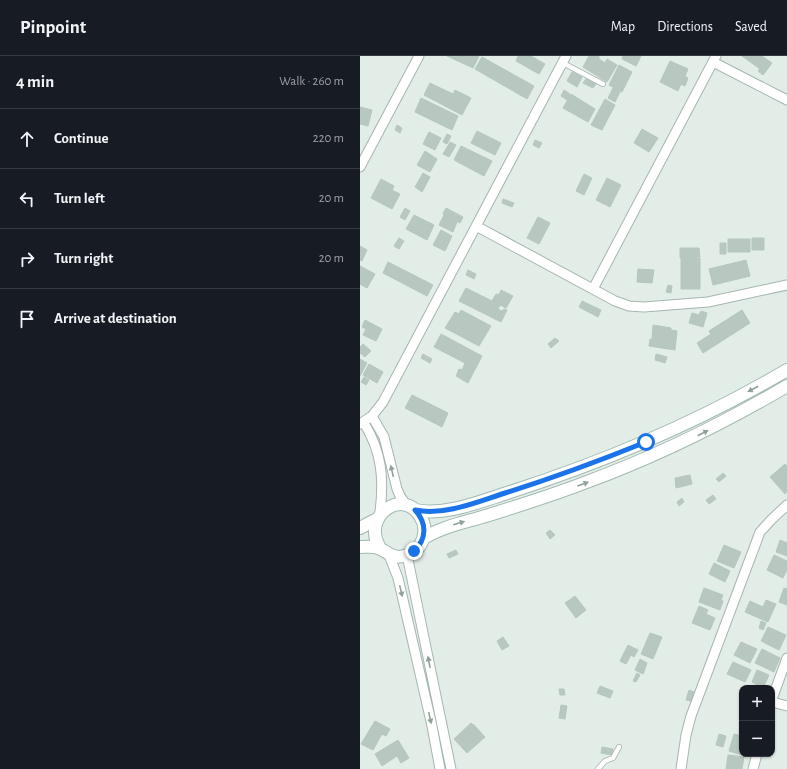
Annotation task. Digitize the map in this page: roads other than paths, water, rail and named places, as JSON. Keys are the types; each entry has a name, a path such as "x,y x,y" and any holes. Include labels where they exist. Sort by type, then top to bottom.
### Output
{"main road":[{"path":"360,528 386,508 393,505 400,504 431,512 456,508 587,466 646,442 701,416 787,370"},
{"path":"424,538 439,530 510,509 584,483 694,437 747,410 787,386"},
{"path":"360,547 384,551 399,557 407,555 418,548 424,538 424,523 420,516 411,508"},
{"path":"377,516 372,532 376,544 384,551"}],"street":[{"path":"360,167 419,56"},
{"path":"592,289 715,59 787,100"},
{"path":"377,516 382,485 380,465 372,436 362,423 372,416 383,402 565,60"},
{"path":"476,226 592,289 615,301 629,306 644,307 708,302 787,285"},
{"path":"372,416 384,437 397,489 400,496 411,508"},
{"path":"681,769 686,735 691,716 760,532 787,505"},
{"path":"384,551 398,578 432,726 440,769"},
{"path":"407,555 451,769"},
{"path":"775,692 787,658"},
{"path":"775,701 787,706"},
{"path":"753,769 756,757"}],"lane":[{"path":"565,60 603,84"},
{"path":"598,769 605,761 613,758 619,747"}]}
